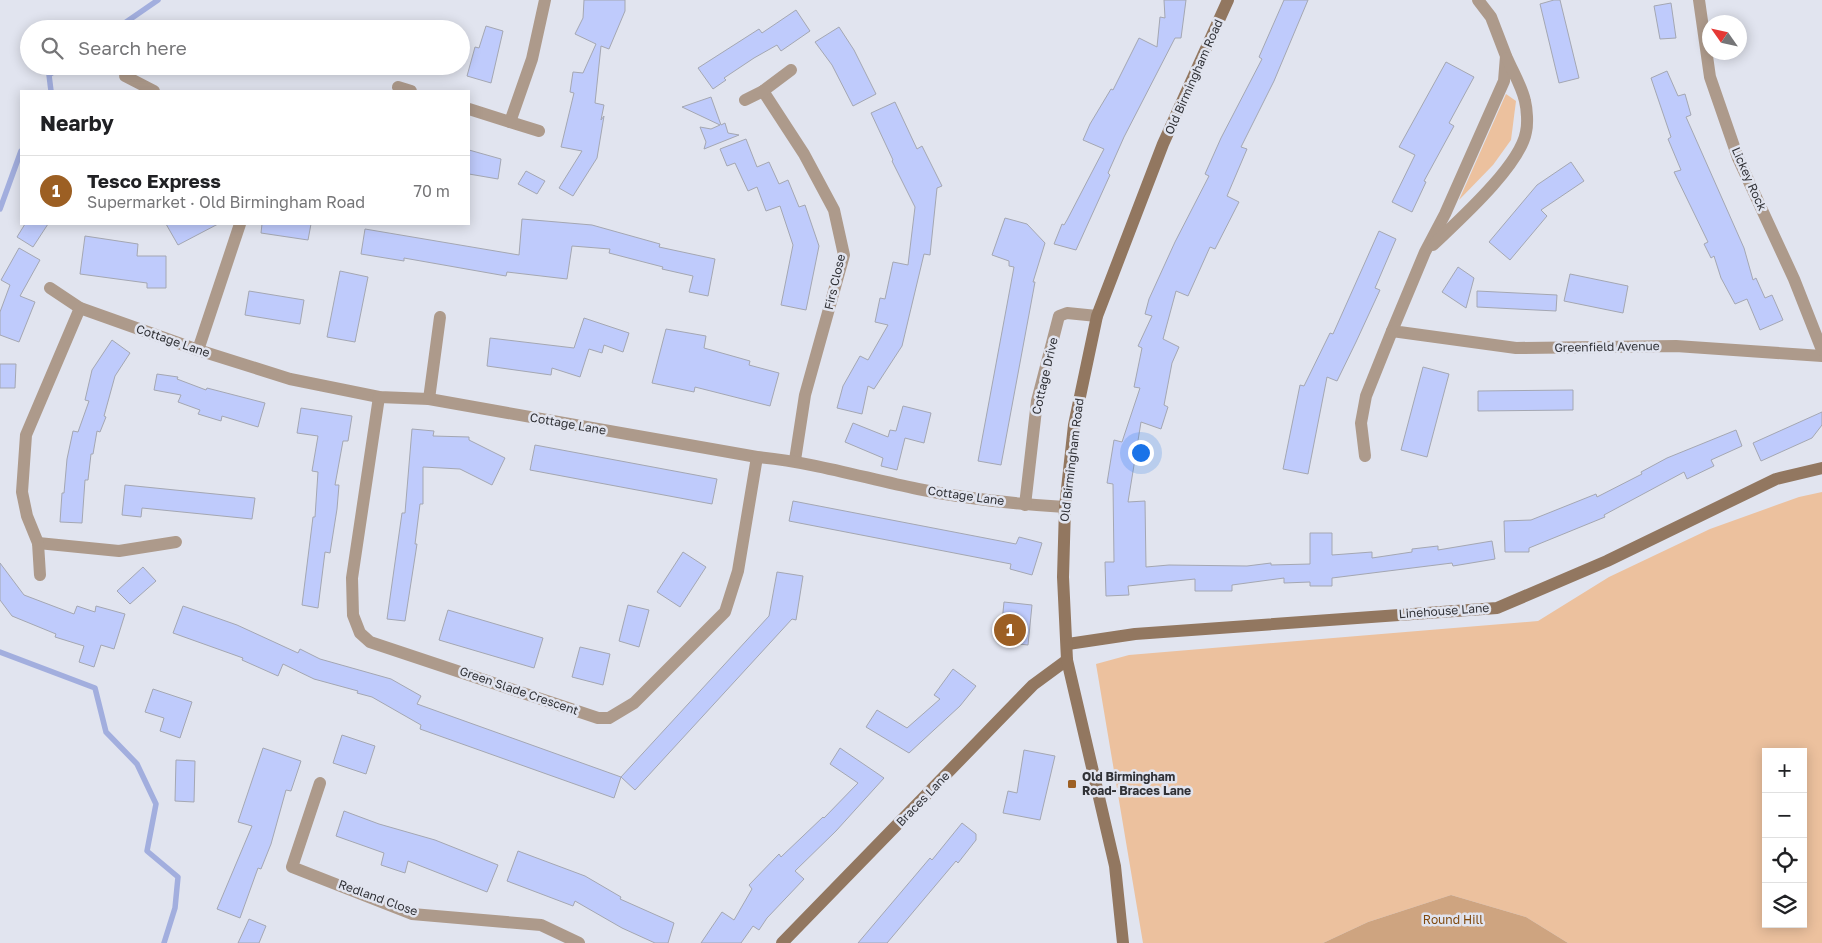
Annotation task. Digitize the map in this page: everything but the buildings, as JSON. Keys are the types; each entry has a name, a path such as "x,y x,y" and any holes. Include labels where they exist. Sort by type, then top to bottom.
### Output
{"street":[{"path":"510,122 532,59 545,0"},
{"name":"Old Birmingham Road","path":"1123,943 1114,866 1068,660 1064,578 1065,507 1074,425 1097,316 1163,144 1228,0"},
{"path":"1425,252 1469,211 1501,174 1516,154 1526,132 1525,101 1491,17 1478,0"},
{"name":"Lickey Rock","path":"1699,0 1710,77 1738,158 1794,279 1822,350"},
{"path":"1365,456 1361,423 1366,396 1425,252 1504,81 1506,56"},
{"path":"745,100 763,91 791,70"},
{"path":"125,76 152,90"},
{"name":"Firs Close","path":"763,91 804,154 834,210 844,255 805,395 796,460"},
{"path":"470,109 539,131"},
{"path":"198,350 240,225"},
{"name":"Cottage Lane","path":"50,288 80,308 198,350 290,379 379,397 429,399 758,458 796,460 919,489 1025,505 1065,507"},
{"path":"40,575 38,543 27,516 22,492 26,435 80,308"},
{"name":"Cottage Drive","path":"1025,505 1037,401 1059,316 1067,313 1097,316"},
{"path":"429,399 440,318"},
{"name":"Greenfield Avenue","path":"1392,331 1516,348 1676,346 1822,356"},
{"name":"Green Slade Crescent","path":"379,397 352,578 353,615 360,633 370,642 598,718 609,718 634,703 725,612 738,571 758,458"},
{"name":"Linehouse Lane","path":"1068,644 1135,634 1497,608 1607,561 1776,479 1822,468"},
{"path":"38,543 119,551 176,542"},
{"name":"Braces Lane","path":"782,943 1033,685 1068,660"},
{"name":"Redland Close","path":"320,783 292,867 412,914 541,925 579,943"}],"shaded area":[{"path":"1506,94 1516,101 1511,140 1493,165 1459,200"},
{"path":"1822,492 1822,943 1568,943 1526,917 1451,895 1368,922 1323,943 1143,943 1096,664 1129,655 1538,621 1609,577 1710,529 1799,497"}],"green space":[{"name":"Round Hill","path":"1451,895 1526,917 1568,943 1323,943 1368,922"}],"waterway":[{"path":"129,20 158,0"},
{"path":"49,75 51,90"},
{"path":"0,209 20,154"},
{"path":"0,652 95,688 106,732 137,764 156,804 147,851 178,877 175,908 164,943"}],"place":[{"name":"Tesco Express","path":"1010,630"},
{"name":"Old Birmingham Road- Braces Lane","path":"1072,784"}]}
